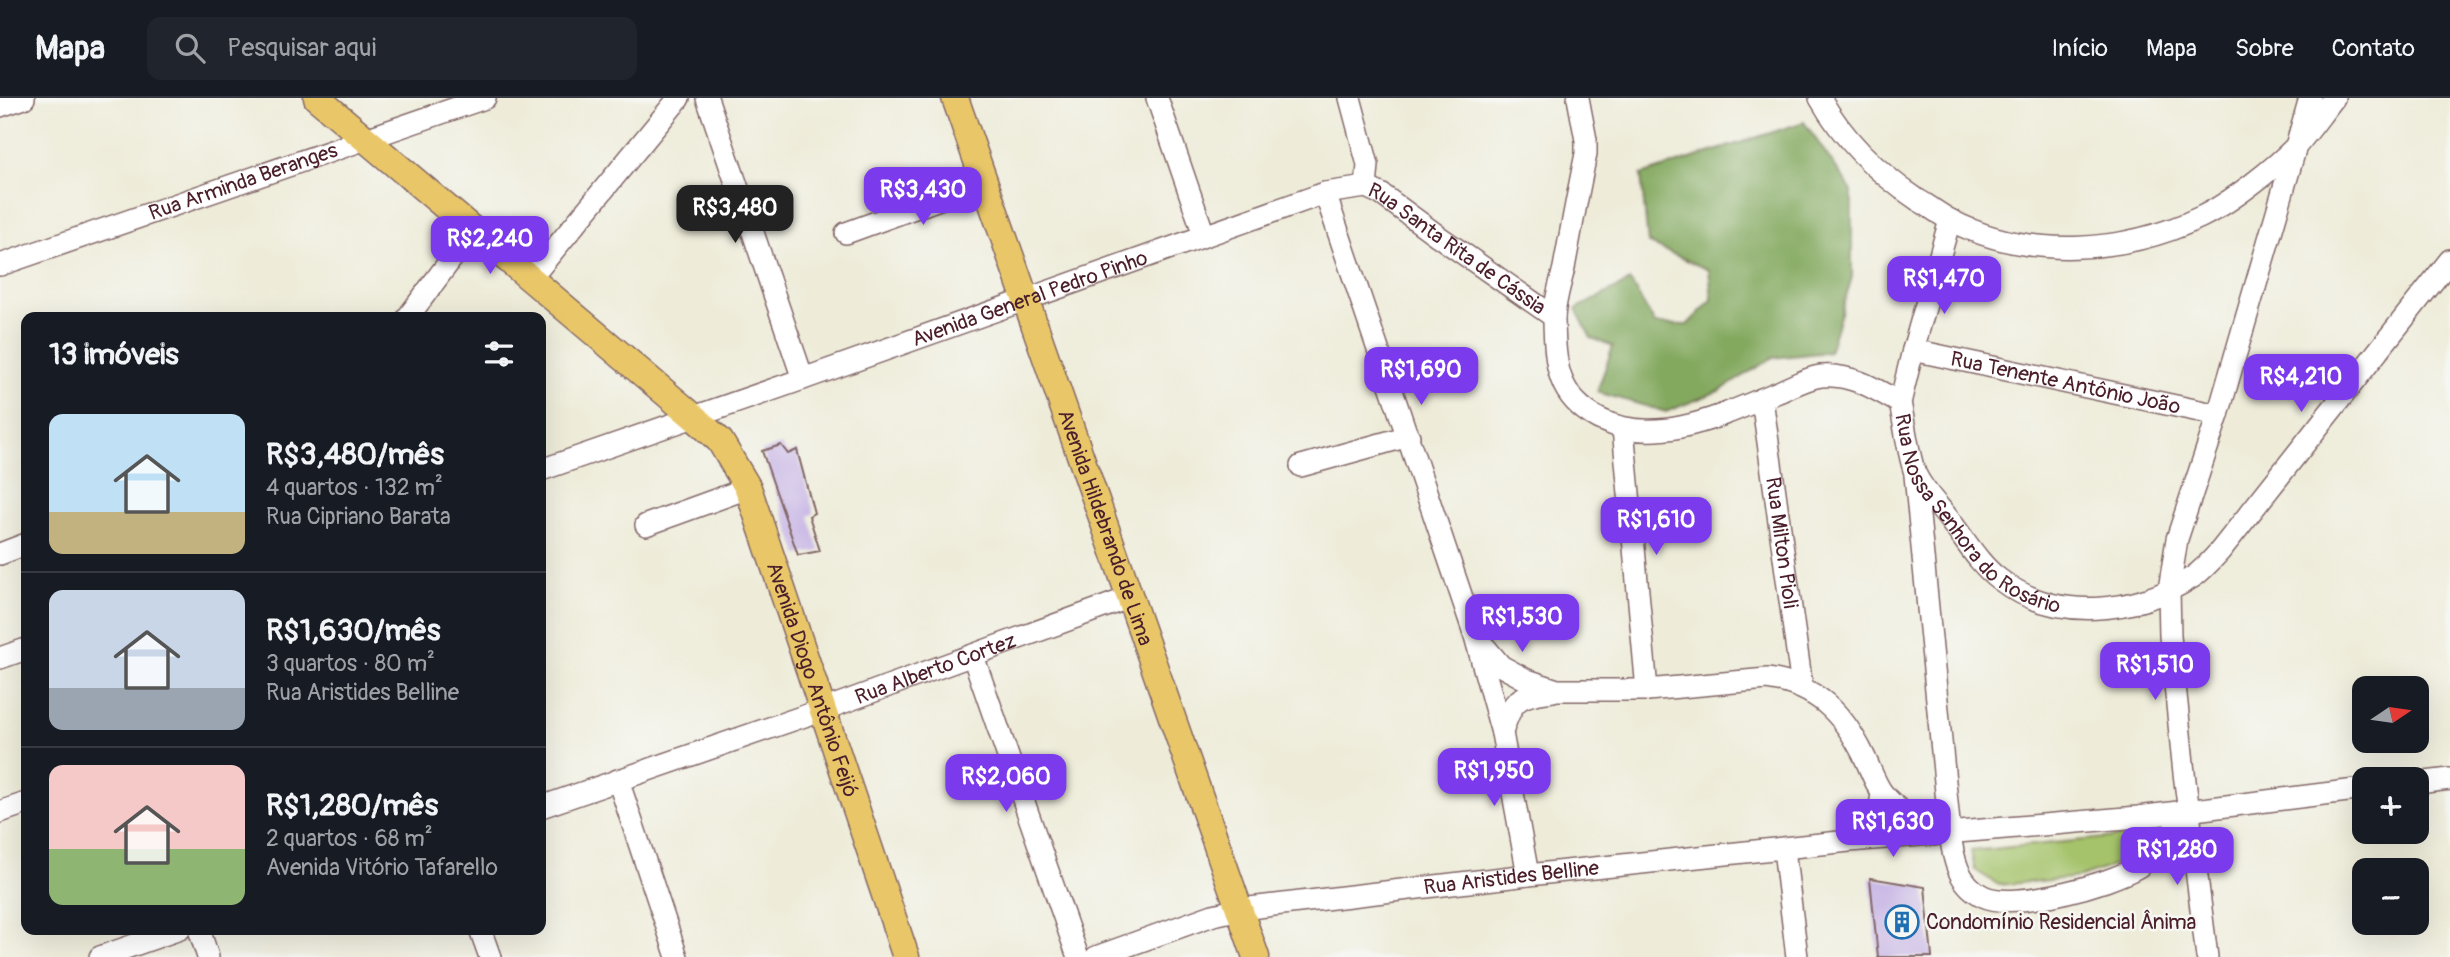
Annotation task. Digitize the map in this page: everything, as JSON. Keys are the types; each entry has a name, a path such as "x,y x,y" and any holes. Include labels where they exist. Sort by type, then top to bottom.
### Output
{"main road":[{"name":"Avenida Diogo Antônio Feijó","path":"317,98 720,441 748,488 906,957"},
{"name":"Avenida Hildebrando de Lima","path":"955,98 1256,957"}],"street":[{"path":"0,106 24,98"},
{"name":"Rua Arminda Beranges","path":"0,265 485,98"},
{"path":"530,279 679,98"},
{"path":"708,98 803,379"},
{"path":"1157,98 1204,235"},
{"name":"Rua Santa Rita de Cássia","path":"1350,98 1368,165 1366,187 1381,194 1554,317"},
{"name":"Rua Nossa Senhora do Rosário","path":"1578,98 1586,154 1554,317 1556,362 1564,388 1579,408 1602,421 1623,428 1654,430 1692,424 1808,379 1837,376 1878,390 1900,403 1915,475 1984,565 2015,591 2039,602 2071,609 2099,609 2132,603 2169,590 2195,576 2220,551 2450,260"},
{"path":"2207,957 2188,811 2170,636 2169,590 2177,539 2218,415 2310,98"},
{"path":"1822,100 1851,142 1883,174 1950,220 2025,244 2062,248 2132,240 2169,230 2201,216 2236,196 2297,145 2334,98"},
{"path":"846,233 986,183"},
{"name":"Avenida General Pedro Pinho","path":"546,468 1325,193 1366,187"},
{"path":"1325,193 1475,636 1502,733 1528,875"},
{"path":"1900,403 1950,220"},
{"path":"412,312 473,230"},
{"name":"Rua Tenente Antônio João","path":"1913,350 2218,415"},
{"name":"Rua Milton Pioli","path":"1762,398 1802,687"},
{"path":"1623,428 1647,690"},
{"path":"1301,466 1409,436"},
{"path":"1915,475 1930,604 1942,834 1961,876 1972,888 1992,899 2039,898 2091,886 2138,867 2161,845 2188,811"},
{"path":"646,525 748,488"},
{"path":"0,554 21,546"},
{"name":"Rua Alberto Cortez","path":"546,805 821,711 1131,597"},
{"path":"1475,636 1501,666 1528,680 1557,690"},
{"path":"0,658 21,651"},
{"path":"973,656 1078,957"},
{"path":"1502,733 1510,708 1524,695 1557,690 1647,690 1755,679 1785,681 1817,695 1845,724 1860,747 1881,793 1908,818 1942,834"},
{"path":"2429,782 2450,779"},
{"path":"618,780 677,957"},
{"name":"Rua Aristides Belline","path":"1096,957 1213,915 1241,909 1849,841 2072,824 2352,790"},
{"path":"1849,841 1870,828 1881,805 1881,793"},
{"path":"0,812 21,805"},
{"path":"1784,849 1797,957"},
{"path":"100,957 163,935"},
{"path":"201,935 208,957"},
{"path":"483,935 490,957"}],"green space":[{"path":"1804,122 1852,191 1852,277 1829,352 1772,358 1721,390 1666,412 1597,392 1613,346 1591,338 1576,309 1630,281 1655,324 1687,325 1712,300 1709,270 1648,243 1641,175"},
{"path":"2135,835 2144,846 2130,860 2081,877 1999,885 1975,870 1971,851"}],"building":[{"path":"781,445 788,454 797,450 814,513 809,516 820,551 798,555 762,451"},
{"name":"Condomínio Residencial Ânima","path":"1870,878 1925,887 1932,957 1878,957"}],"place":[{"name":"Condomínio Residencial Ânima","path":"1902,922"}]}
